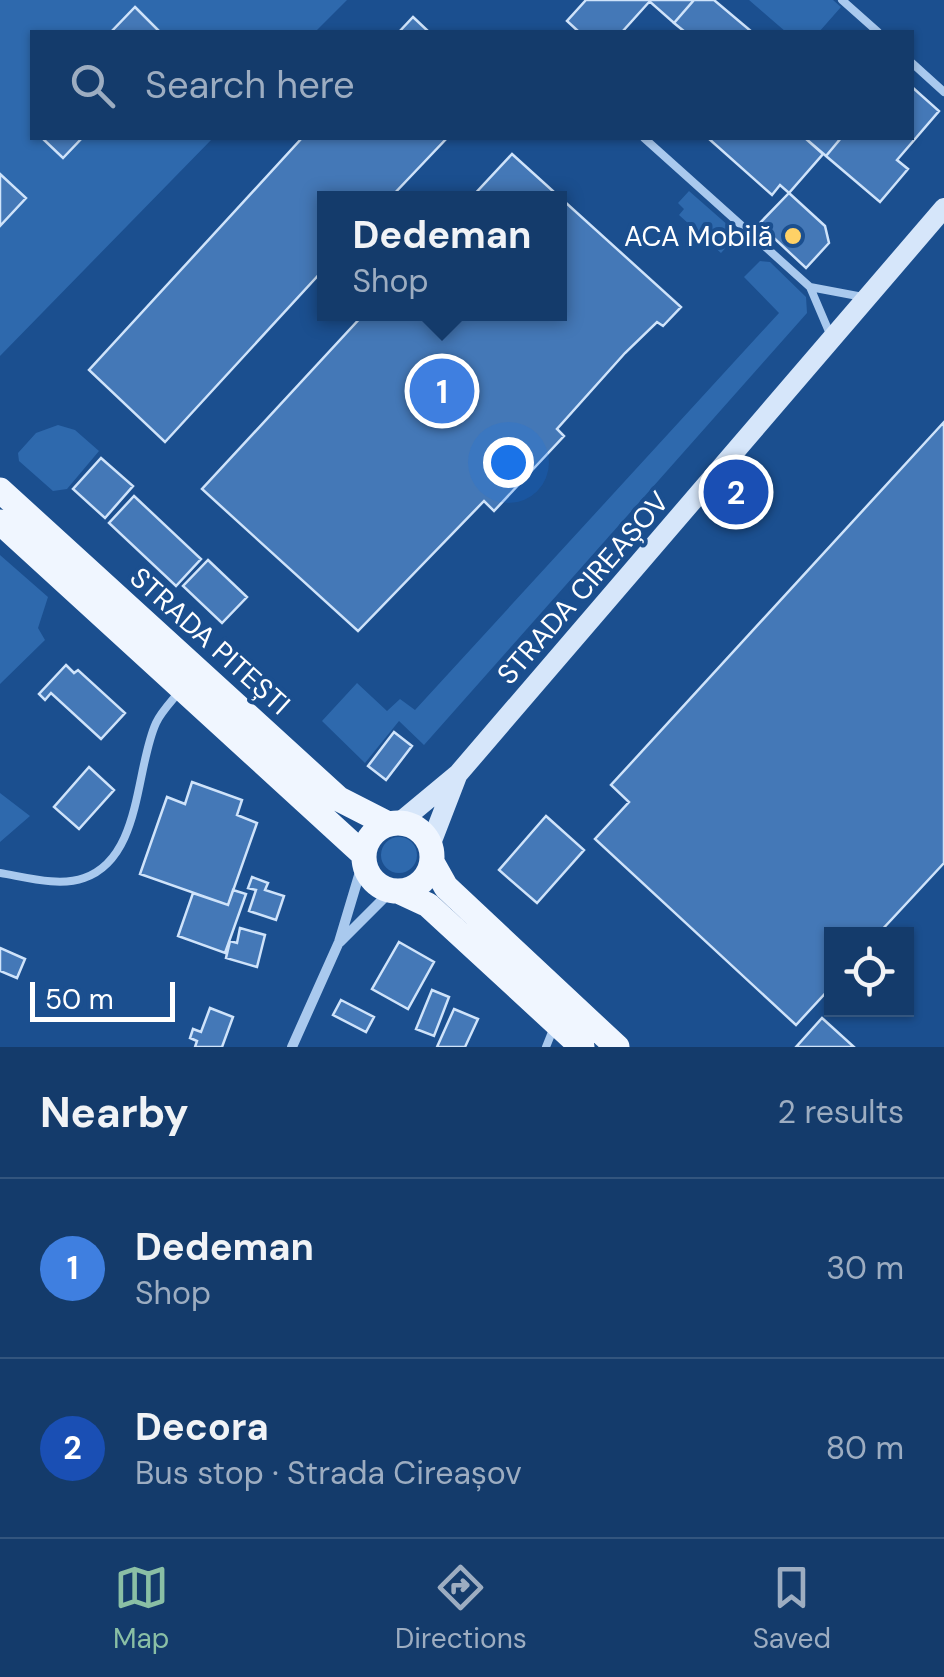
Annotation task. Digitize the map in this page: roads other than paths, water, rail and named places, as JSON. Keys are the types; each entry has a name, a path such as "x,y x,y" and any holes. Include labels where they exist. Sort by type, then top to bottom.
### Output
{"main road":[{"name":"STRADA CIREAȘOV","path":"393,823 458,774 944,208"},
{"name":"STRADA PITEȘTI","path":"0,490 339,799 421,832 446,887 617,1047"},
{"name":"STRADA PITEȘTI","path":"0,522 363,858 372,881 428,905 582,1047"},
{"name":"STRADA CIREAȘOV","path":"431,854 458,774"},
{"path":"363,858 376,830 393,823"},
{"path":"395,892 421,883 431,854"}],"street":[{"path":"292,1047 339,942 363,858"},
{"path":"339,942 395,892"}],"lane":[{"path":"842,0 876,30"},
{"path":"914,65 944,92"},
{"path":"646,140 810,287 832,339"},
{"path":"810,287 868,297"},
{"path":"0,873 52,881 84,878 108,863 131,816 156,722 182,688"},
{"path":"546,1047 556,1023"}],"place":[{"name":"ACA Mobilă","path":"793,236"},
{"name":"Dedeman","path":"442,391"},
{"name":"Decora","path":"736,492"}]}
